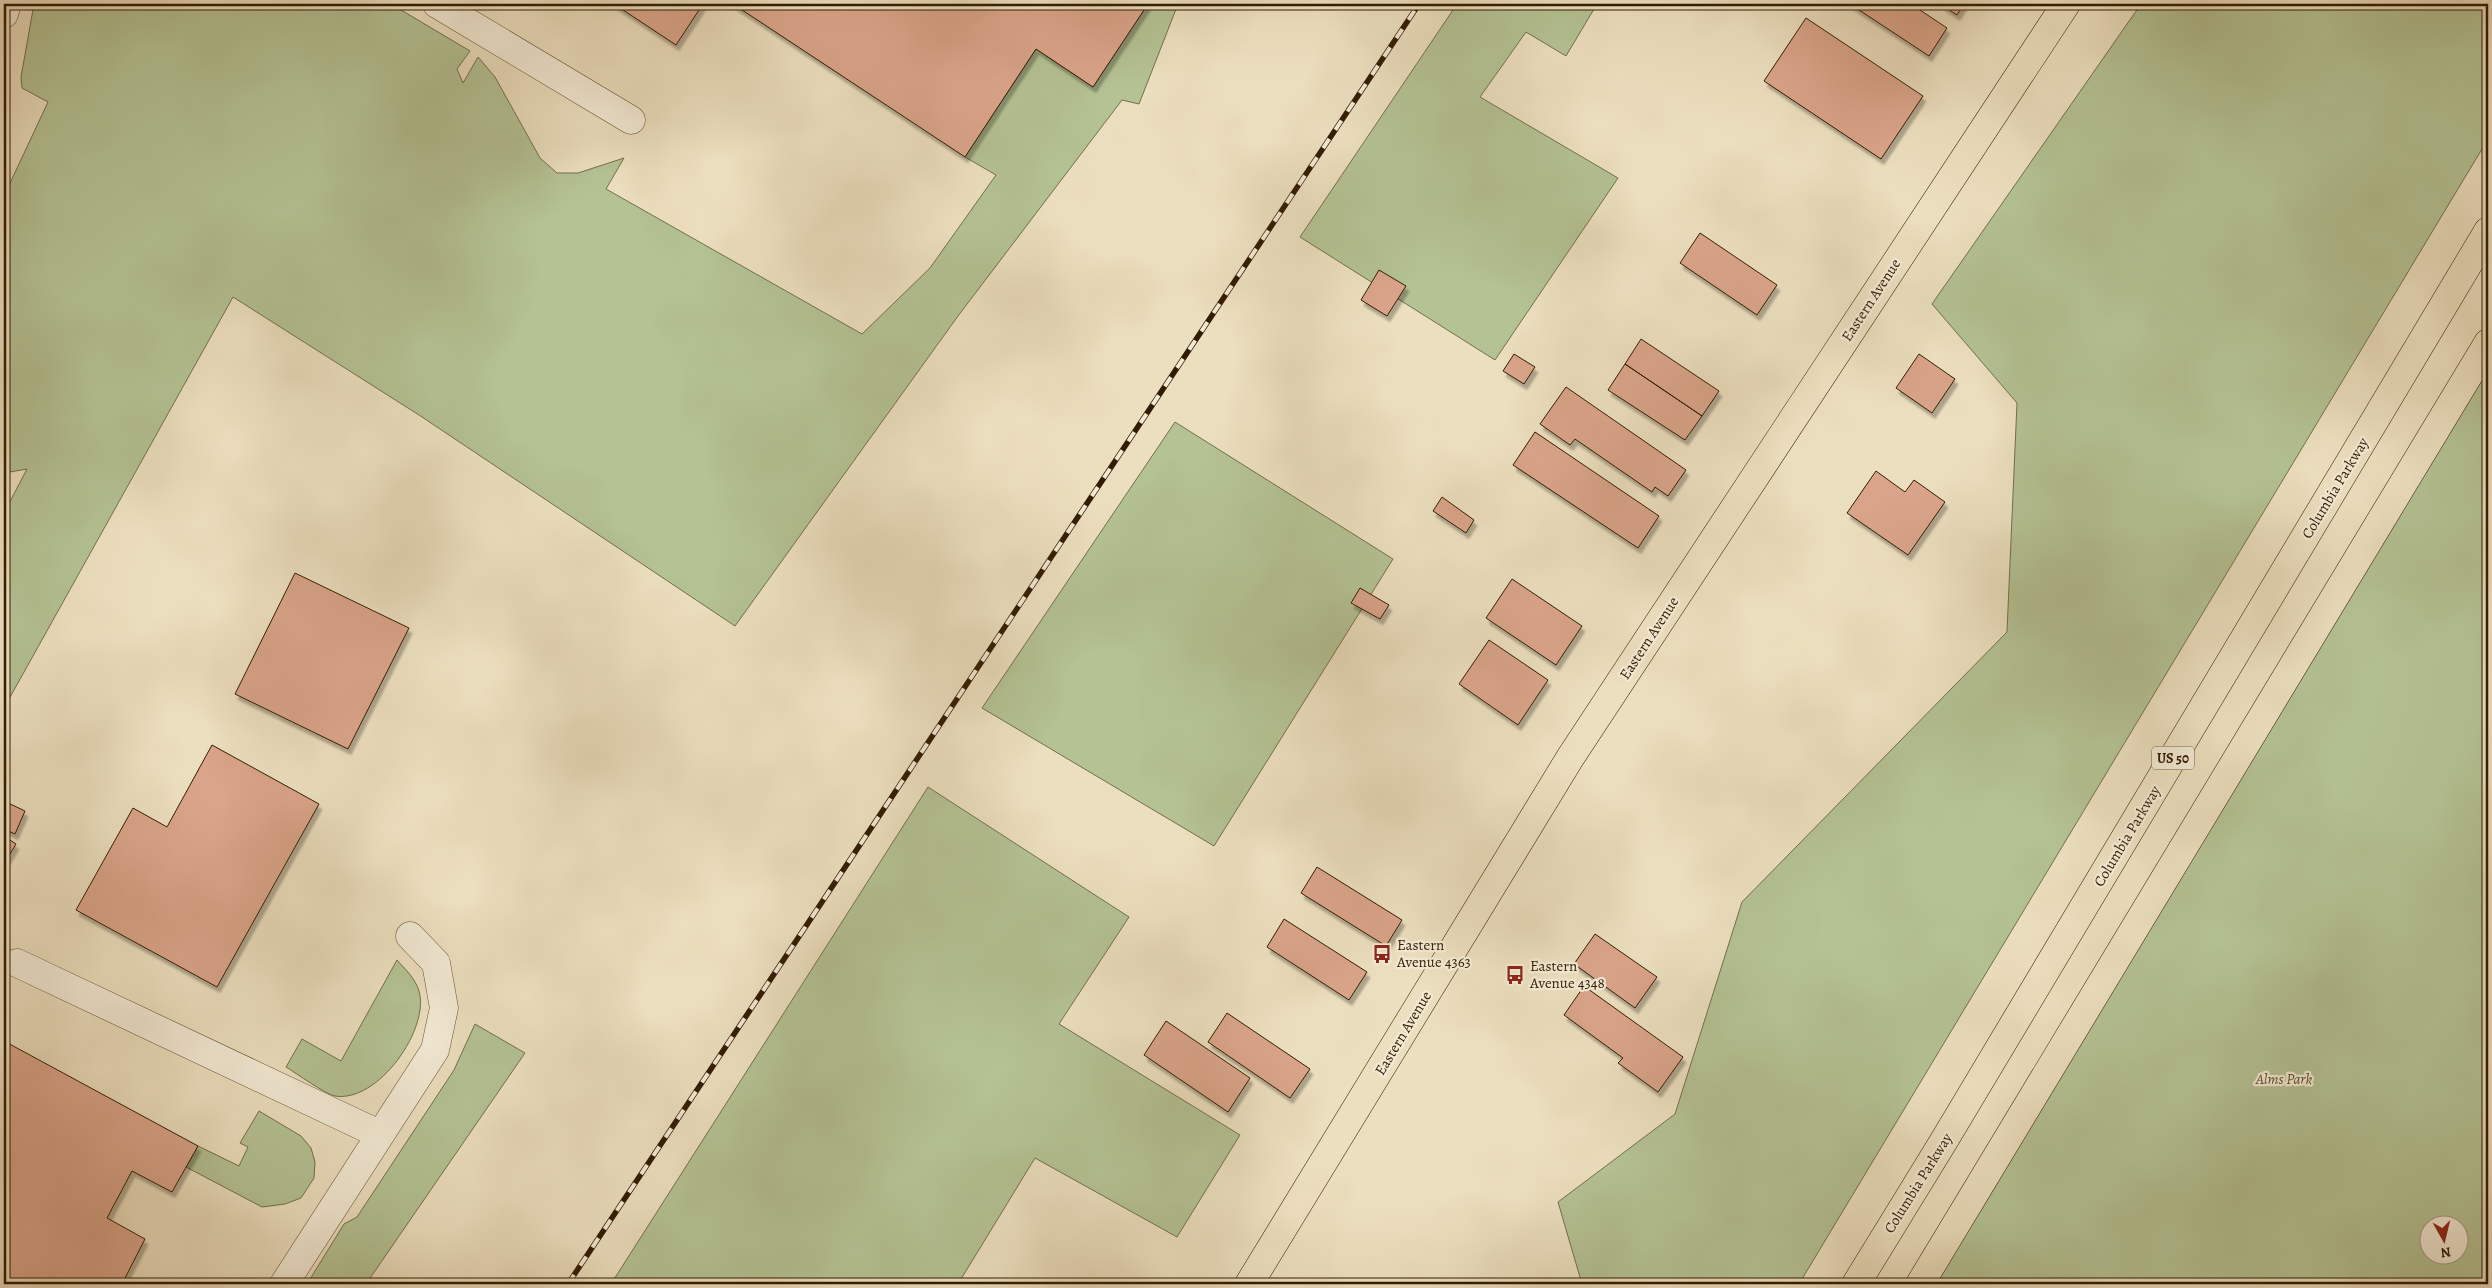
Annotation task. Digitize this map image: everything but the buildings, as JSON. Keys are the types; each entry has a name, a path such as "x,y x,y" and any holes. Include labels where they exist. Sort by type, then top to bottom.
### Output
{"main road":[{"name":"Eastern Avenue","path":"1249,1284 1570,758 2066,4"},
{"name":"Columbia Parkway","path":"1856,1284 1945,1139 2488,232"},
{"path":"1920,1284 2488,343"}],"lane":[{"path":"4,14 7,4"},
{"path":"437,4 631,120"},
{"path":"284,1284 379,1134 435,1050 444,1008 436,963 410,936"},
{"path":"17,963 379,1134"}],"green space":[{"path":"34,4 391,4 470,51 457,69 463,83 478,57 495,77 540,158 557,173 578,173 624,158 606,189 862,334 930,268 996,175 965,157 1036,49 1093,87 1148,4 1178,4 1139,104 1122,100 958,316 735,626 419,415 233,297 4,708 4,513 27,469 4,473 4,196 48,102 22,88 21,77"},
{"path":"1457,4 1597,4 1566,56 1526,32 1480,97 1618,178 1495,360 1300,237"},
{"path":"2141,4 2488,4 2488,139 1799,1284 1582,1284 1558,1202 1675,1114 1742,902 2007,632 2017,403 1932,304"},
{"name":"Alms Park","path":"2488,343 2488,1284 1920,1284"},
{"path":"1175,422 1393,559 1214,846 982,708"},
{"path":"928,787 1129,917 1059,1024 1240,1135 1177,1237 1035,1158 958,1284 611,1284"},
{"path":"397,960 417,986 420,1007 417,1024 409,1043 383,1076 368,1088 351,1095 335,1096 318,1088 286,1067 302,1039 341,1061"},
{"path":"475,1024 525,1053 366,1284 307,1284 344,1224 357,1217 454,1070"},
{"path":"259,1111 301,1136 311,1148 315,1162 314,1178 301,1198 285,1204 262,1207 186,1167 198,1146 239,1166 248,1147 240,1143"}],"railway":[{"path":"568,1284 1419,4"}],"place":[{"name":"Eastern Avenue 4363","path":"1382,954"},
{"name":"Eastern Avenue 4348","path":"1515,975"}]}
